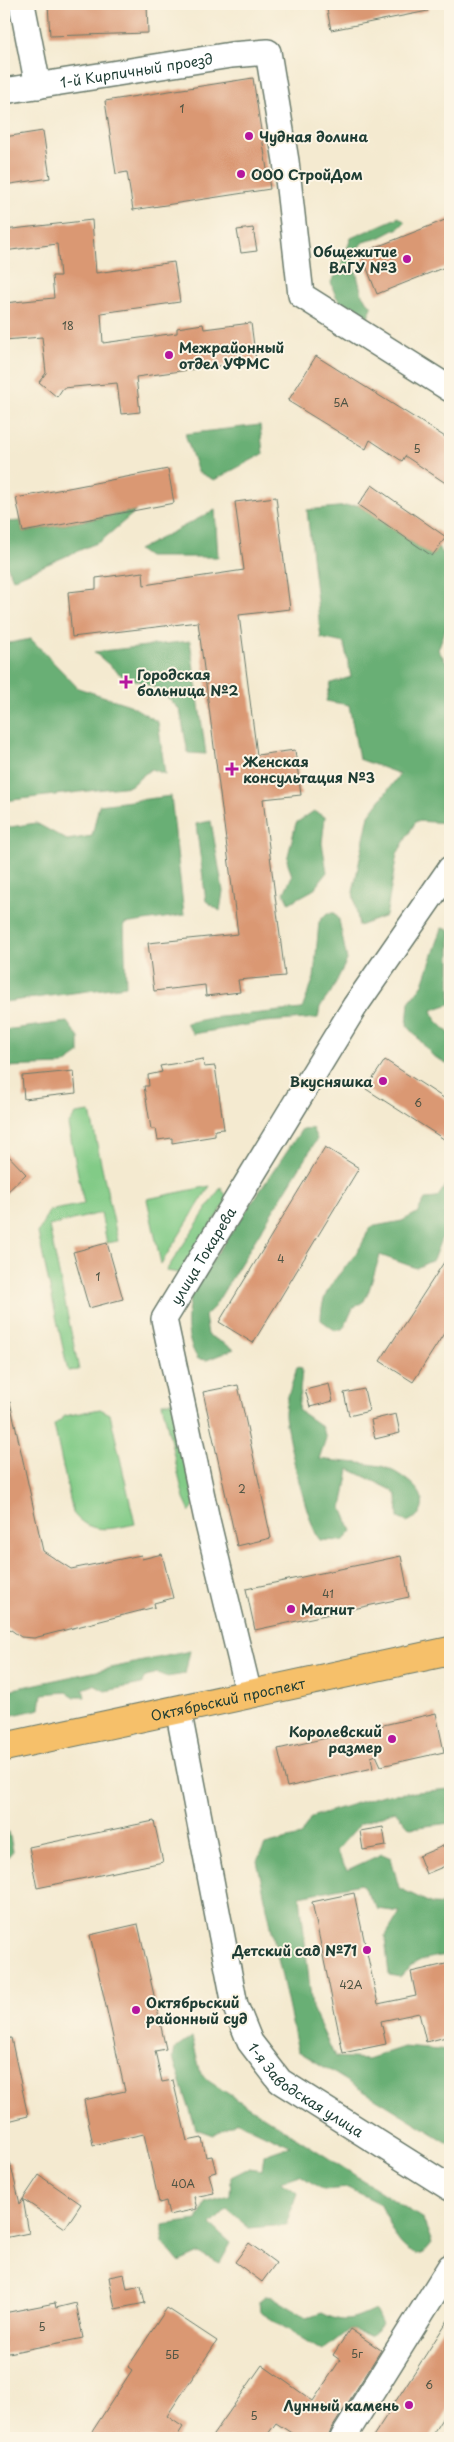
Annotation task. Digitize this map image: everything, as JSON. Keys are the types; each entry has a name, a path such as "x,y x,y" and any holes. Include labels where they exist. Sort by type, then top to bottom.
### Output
{"main road":[{"name":"Октябрьский проспект","path":"4,1747 450,1651"}],"street":[{"path":"22,4 38,86"},
{"name":"1-й Кирпичный проезд","path":"4,92 231,56 268,52 286,161 301,295 450,389"},
{"name":"улица Токарева","path":"250,1694 207,1520 164,1319 355,1006 450,869"},
{"name":"1-я Заводская улица","path":"178,1709 234,2005 250,2042 280,2082 450,2188"},
{"path":"342,2438 450,2267"}],"green space":[{"path":"399,217 405,222 400,227 379,238 363,242 352,255 362,295 372,307 368,317 354,312 340,302 331,282 340,269 351,238"},
{"path":"260,425 263,454 214,480 198,472 185,434"},
{"path":"358,505 432,556 438,547 450,562 450,604 447,624 438,650 450,667 450,823 416,821 397,854 386,916 359,926 353,892 369,815 400,774 359,759 349,705 326,701 331,683 351,677 344,643 321,638 307,510"},
{"path":"215,510 218,557 148,557 138,550"},
{"path":"136,511 101,541 13,579 4,559 6,522 21,521 23,532"},
{"path":"31,639 78,688 130,705 158,722 165,774 151,769 130,786 4,801 4,644"},
{"path":"190,641 206,754 188,753 180,710 159,689 121,675 94,652"},
{"path":"171,796 184,915 124,924 126,986 4,1002 4,828 36,823 67,840 92,836 99,805"},
{"path":"314,811 325,817 322,843 327,872 313,890 289,903 284,893 292,876 287,860 296,823"},
{"path":"211,821 223,891 220,911 206,901 196,824"},
{"path":"327,913 335,913 339,920 347,960 331,992 320,1007 318,1018 265,1022 193,1034 186,1023 210,1018 302,1009 314,978 319,922"},
{"path":"442,928 450,930 450,1004 432,1010 435,1019 450,1034 450,1065 433,1056 407,1025 409,1002 423,984"},
{"path":"67,1022 79,1038 79,1054 63,1065 4,1067 4,1030"},
{"path":"90,1112 118,1241 107,1243 101,1213 49,1226 79,1370 68,1371 38,1233 49,1211 84,1204 68,1125 76,1114"},
{"path":"312,1128 317,1139 214,1307 205,1316 208,1335 234,1349 207,1360 198,1359 190,1343 188,1327 191,1292 302,1129"},
{"path":"450,1183 450,1226 441,1239 433,1260 416,1268 380,1255 364,1301 353,1308 344,1328 336,1331 321,1320 324,1299 328,1290 363,1243 370,1227 402,1221 417,1213 425,1199 437,1198 446,1185"},
{"path":"210,1186 161,1264 147,1199"},
{"path":"221,1187 228,1199 180,1273 166,1271"},
{"path":"297,1367 302,1368 298,1410 321,1426 326,1438 319,1459 381,1466 399,1474 420,1494 422,1507 418,1516 407,1522 398,1518 397,1496 392,1490 349,1469 342,1508 352,1531 343,1541 320,1540 315,1532 304,1501 286,1425 286,1404"},
{"path":"176,1401 195,1503 190,1512 184,1499 162,1403"},
{"path":"100,1409 110,1414 135,1524 109,1529 86,1525 73,1513 54,1425 65,1416"},
{"path":"190,1651 185,1674 167,1677 157,1673 144,1678 142,1684 105,1691 94,1685 83,1689 85,1697 75,1697 67,1692 42,1694 40,1709 13,1715 7,1709 4,1691"},
{"path":"450,1789 450,1823 410,1828 395,1811 360,1824 336,1851 347,1870 382,1854 391,1858 399,1888 432,1904 450,1905 450,1955 422,1960 400,1977 389,1975 385,1937 400,1912 378,1909 361,1884 300,1896 312,2008 335,2057 367,2059 404,2047 450,2051 450,2144 298,2051 257,1861 265,1845 300,1836 311,1817 383,1795"},
{"path":"9,1832 13,1851 4,1861 4,1833"},
{"path":"192,2037 201,2074 210,2082 423,2219 432,2243 422,2255 407,2249 401,2243 391,2228 381,2204 349,2188 323,2190 300,2175 280,2182 297,2193 286,2225 249,2228 227,2209 211,2225 231,2243 220,2263 199,2253 179,2262 163,2243 163,2225 197,2220 205,2203 230,2196 231,2177 249,2168 262,2170 264,2155 291,2146 237,2121 213,2135 196,2129 173,2058 175,2049"},
{"path":"265,2296 273,2297 307,2318 322,2313 337,2319 349,2320 375,2310 382,2325 370,2336 350,2329 322,2351 260,2312 259,2301"}],"building":[{"path":"48,4 147,4 148,33 50,36"},
{"path":"326,4 428,4 428,11 331,30"},
{"path":"253,78 270,189 133,210 127,172 116,174 105,101"},
{"path":"43,131 50,178 4,185 4,137"},
{"name":"Общежитие ВлГУ №3","path":"450,218 450,265 377,294 361,253"},
{"path":"92,220 96,273 174,262 180,302 101,313 103,343 177,333 177,328 203,324 204,329 251,323 256,361 136,377 140,412 121,414 117,383 63,388 57,397 39,382 46,373 42,337 4,340 4,303 54,298 52,276 60,276 57,244 4,251 4,230"},
{"path":"253,228 257,251 241,253 237,230"},
{"path":"316,356 450,440 450,486 405,456 402,461 370,440 366,449 288,401"},
{"path":"168,469 174,503 23,532 16,498"},
{"path":"372,485 446,537 432,556 358,505"},
{"path":"276,497 290,609 239,615 257,755 295,750 301,795 263,799 285,976 238,980 240,992 206,996 205,985 154,991 148,943 238,934 198,622 72,637 68,592 96,589 96,578 143,572 144,585 244,570 235,502"},
{"path":"203,1059 204,1067 215,1066 224,1129 215,1130 215,1136 172,1143 172,1138 158,1140 156,1129 151,1129 144,1086 149,1086 148,1075 162,1072 160,1066"},
{"path":"385,1060 450,1102 450,1143 366,1089"},
{"path":"74,1071 76,1093 24,1099 22,1076"},
{"path":"325,1147 359,1168 253,1343 219,1322"},
{"path":"4,1151 26,1174 4,1195"},
{"path":"107,1243 123,1299 89,1308 73,1252"},
{"path":"450,1253 450,1324 413,1382 380,1361"},
{"path":"329,1384 333,1401 310,1407 305,1390"},
{"path":"238,1385 271,1538 237,1546 203,1392"},
{"path":"364,1389 369,1411 349,1416 344,1393"},
{"path":"10,1402 43,1551 71,1569 141,1555 142,1559 162,1554 173,1598 154,1603 155,1607 34,1638 21,1637 4,1625 4,1403"},
{"path":"396,1414 400,1433 375,1439 371,1420"},
{"path":"401,1556 409,1597 255,1630 246,1589"},
{"path":"436,1713 444,1752 381,1766 376,1755 371,1757 373,1768 287,1787 278,1749"},
{"path":"154,1821 163,1862 37,1888 29,1847"},
{"path":"383,1827 386,1846 363,1850 360,1831"},
{"path":"450,1843 450,1864 426,1874 419,1856"},
{"path":"354,1893 378,2004 416,1996 411,1972 450,1963 450,2036 426,2042 419,2013 381,2021 386,2044 343,2053 312,1902"},
{"path":"138,1924 166,2049 155,2051 162,2082 173,2080 187,2141 202,2138 206,2157 212,2156 216,2172 209,2174 214,2193 194,2197 197,2209 169,2215 166,2201 159,2203 144,2134 93,2145 84,2100 125,2091 90,1935"},
{"path":"11,2038 28,2116 4,2122 4,2039"},
{"path":"4,2162 10,2162 20,2204 23,2199 29,2233 4,2238"},
{"path":"39,2175 81,2204 65,2228 23,2199"},
{"path":"249,2243 276,2263 262,2282 235,2262"},
{"path":"124,2274 127,2289 141,2286 145,2303 115,2309 109,2277"},
{"path":"55,2303 56,2308 76,2303 83,2338 4,2354 4,2313"},
{"path":"167,2308 217,2341 167,2416 183,2427 176,2438 88,2438 132,2370 128,2367"},
{"path":"450,2317 450,2406 430,2438 372,2438"},
{"path":"350,2329 381,2350 331,2430 328,2438 299,2438 276,2423 265,2438 211,2438 262,2365 313,2401 340,2360 333,2355"}],"place":[{"name":"Чудная долина","path":"249,136"},
{"name":"ООО СтройДом","path":"241,174"},
{"name":"Общежитие ВлГУ №3","path":"407,259"},
{"name":"Межрайонный отдел УФМС","path":"169,355"},
{"name":"Городская больница №2","path":"126,682"},
{"name":"Женская консультация №3","path":"232,769"},
{"name":"Вкусняшка","path":"383,1081"},
{"name":"Магнит","path":"291,1609"},
{"name":"Королевский размер","path":"392,1739"},
{"name":"Детский сад №71","path":"367,1950"},
{"name":"Октябрьский районный суд","path":"136,2010"},
{"name":"Лунный камень","path":"409,2405"}]}
